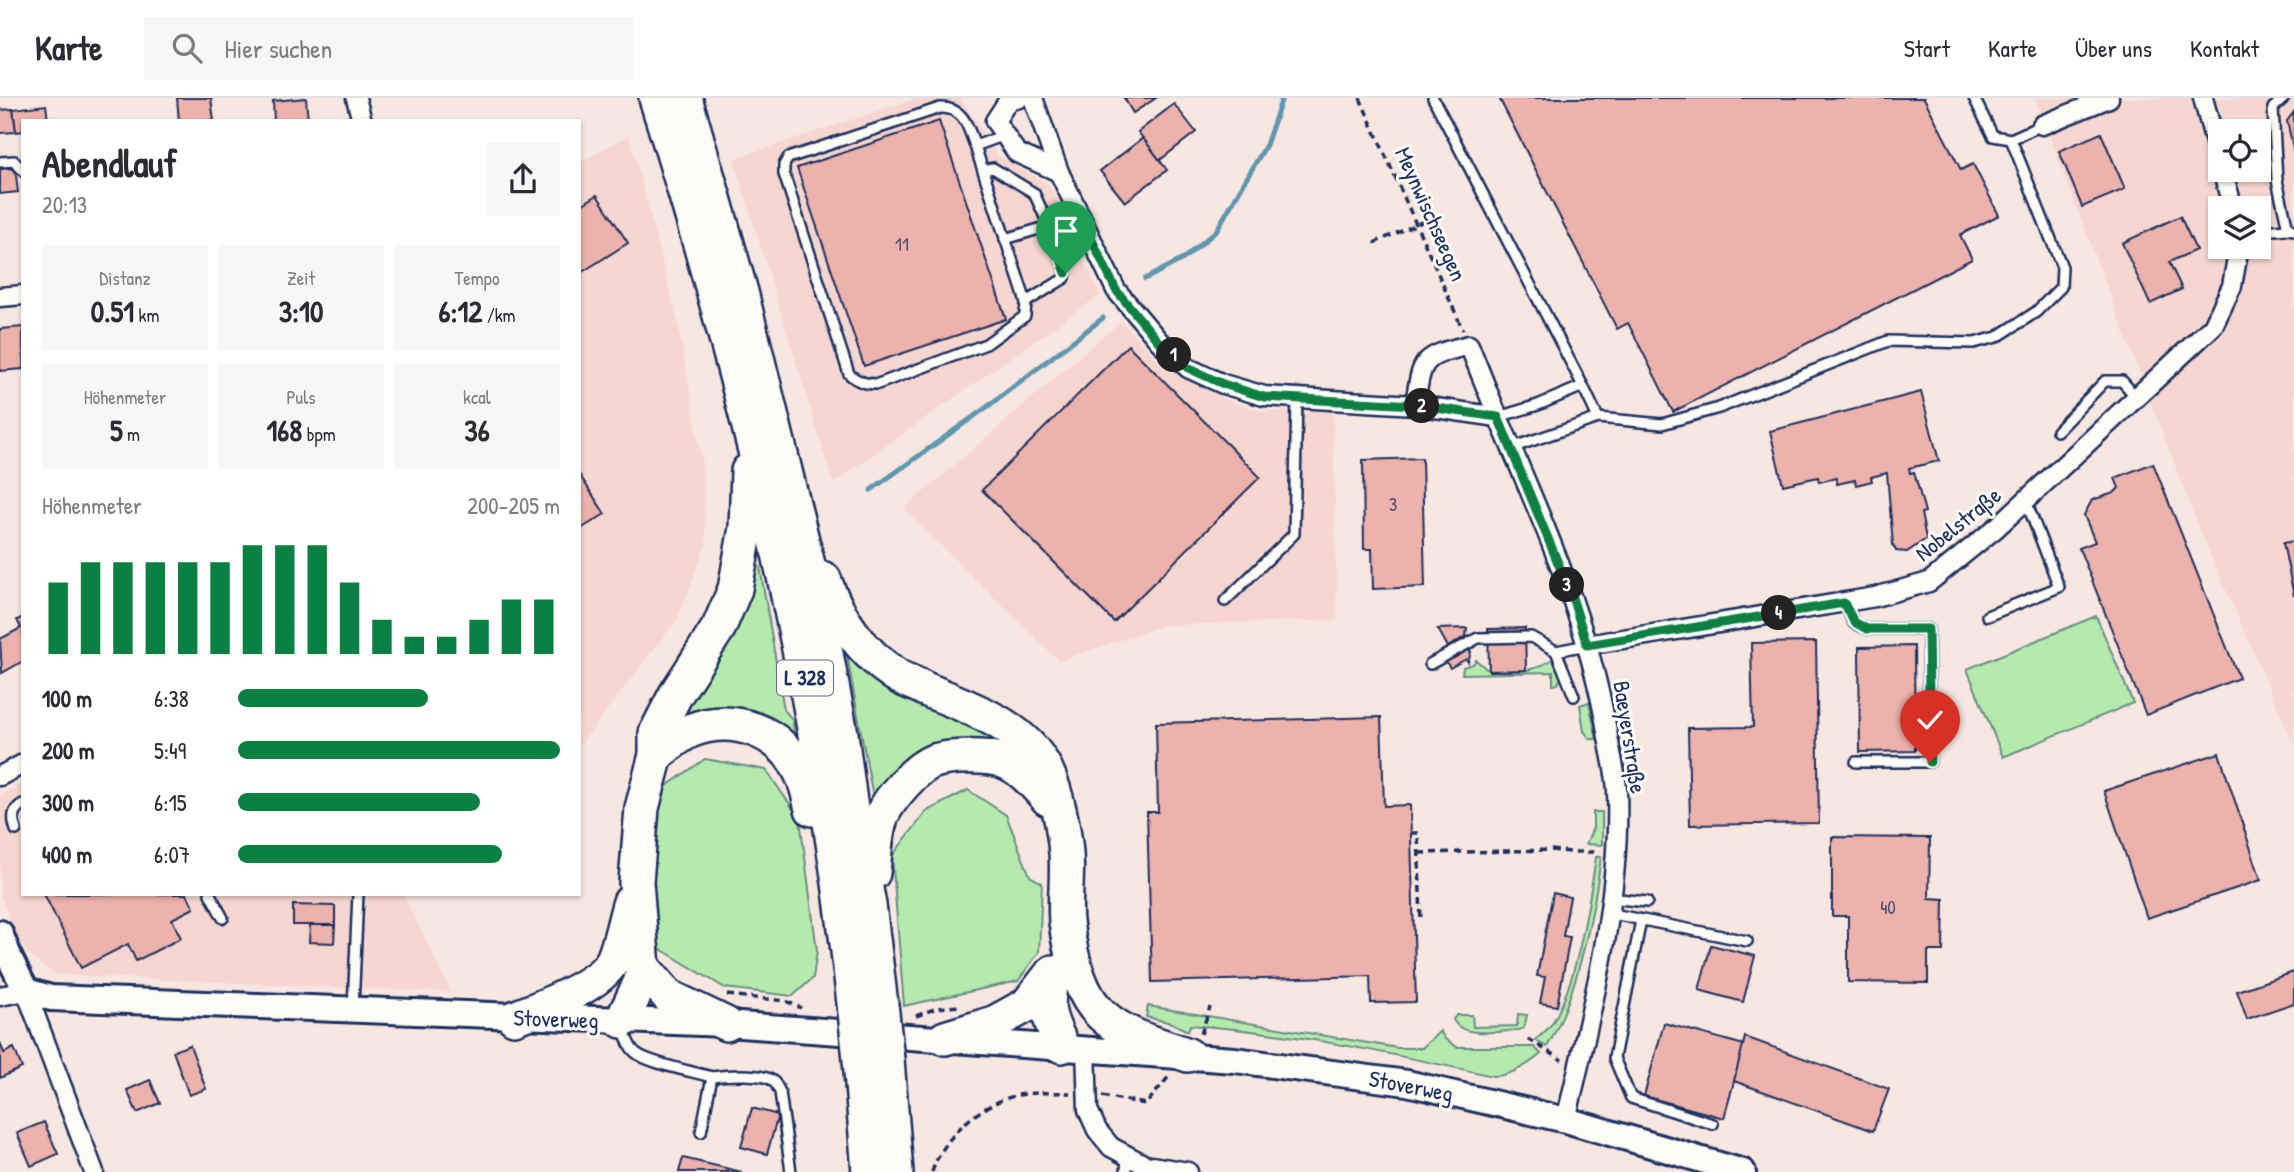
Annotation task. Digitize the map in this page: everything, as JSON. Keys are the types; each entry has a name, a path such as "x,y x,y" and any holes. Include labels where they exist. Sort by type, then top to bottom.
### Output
{"highway":[{"name":"L 328","path":"656,98 714,295 750,433 787,585 827,801 858,915"},
{"name":"L 328","path":"685,98 741,292 816,603 841,734 850,802 858,915 874,1060 896,1172"},
{"path":"622,1021 611,998 628,965 642,808 656,755 656,733 676,694 719,627 735,589 746,528 750,433"},
{"path":"785,468 829,593 867,653 898,677 995,720 1025,742 1046,770 1066,855 1066,978 1073,1017 1074,1047"},
{"path":"656,755 690,731 721,722 752,727 783,747 801,772 858,915"},
{"path":"858,915 882,815 898,789 933,762 968,757 1003,761 1029,778 1057,808"},
{"path":"514,1018 561,1000 583,986 628,965"},
{"path":"628,965 668,996 726,1024"},
{"path":"945,1038 994,1023 1027,1006 1066,978"},
{"path":"1066,978 1101,1015 1126,1032 1192,1044"},
{"name":"L 328","path":"869,1172 874,1060"}],"street":[{"path":"356,98 361,119"},
{"path":"1019,98 1008,100 995,121 1017,153 1059,172"},
{"path":"1033,98 1059,172 1116,290 1158,341 1188,368 1223,384 1264,397 1415,405 1498,417"},
{"path":"2042,125 2109,98"},
{"path":"2203,98 2209,119"},
{"name":"Nobelstraße","path":"1587,645 1844,603 1929,582 1996,528 2213,326 2232,286 2237,259"},
{"path":"0,297 21,295"},
{"path":"1415,405 1420,370 1432,354 1469,345"},
{"name":"Baeyerstraße","path":"1469,345 1572,597 1601,693 1617,788 1615,859 1603,959 1566,1120"},
{"path":"0,776 21,765"},
{"path":"0,933 26,991 94,1172"},
{"path":"0,996 26,991"},
{"name":"Stoverweg","path":"26,991 51,998 514,1018 726,1024 1074,1047 1192,1044 1408,1083 1566,1120 1731,1170"},
{"path":"1074,1047 1087,1093 1088,1110 1097,1130 1126,1164 1188,1172"}],"lane":[{"path":"1433,98 1598,418"},
{"path":"1974,98 1993,136 2011,139 2042,125"},
{"path":"2271,230 2291,229 2277,180 2275,149 2273,108 2284,98"},
{"path":"950,107 965,119 975,146 1026,302 1025,316 986,344 878,384 864,384 849,373 784,174 784,165 788,158 950,107"},
{"path":"975,146 1005,135"},
{"path":"1511,448 1598,418 1662,424 1719,408 1888,341 1975,343 1997,337 2036,312 2061,287 2062,267 2011,139"},
{"path":"0,162 14,161 21,169"},
{"path":"983,170 993,168 1034,194 1066,273 1065,278 1026,302"},
{"path":"1005,239 1049,226 1057,218 1078,211"},
{"path":"2057,431 2105,381 2122,382 2137,398"},
{"path":"1498,417 1538,405 1583,386"},
{"path":"1225,601 1294,534 1297,398"},
{"path":"1987,616 2059,587 2026,500"},
{"path":"1844,603 1854,622 1867,629 1928,629 1930,762 1856,762"},
{"path":"1430,664 1478,638 1531,637 1556,650 1587,645"},
{"path":"1556,650 1574,696"},
{"path":"16,830 12,819 14,811 21,806"},
{"path":"211,896 223,918"},
{"path":"353,1011 358,896"},
{"path":"1609,906 1647,902"},
{"path":"1609,906 1642,920 1747,941"},
{"path":"1642,920 1614,1058 1631,1098 1713,1124"},
{"path":"622,1021 634,1052 645,1059 712,1077 727,1074 765,1077 774,1081 780,1092 791,1172"},
{"path":"701,1132 712,1077"}],"path":[{"name":"Meynwischseegen","path":"1360,98 1469,345"},
{"path":"1374,243 1431,218"},
{"path":"1411,833 1418,833 1422,922"},
{"path":"1419,853 1552,850 1604,852"},
{"path":"932,1172 936,1158 957,1130 992,1104 1024,1094 1087,1093 1146,1104 1202,1034 1210,1007"},
{"path":"1528,1039 1578,1069"}],"shaded area":[{"path":"918,98 960,98 998,156 1049,185 1100,295 833,483 734,159"},
{"path":"2035,98 2294,98 2294,744 2200,531"},
{"path":"629,135 678,323 702,463 706,543 678,618 581,743 581,162"},
{"path":"1121,321 1154,356 1185,378 1226,400 1261,411 1333,411 1337,620 1164,625 1059,661 904,509"},
{"path":"21,784 21,896 404,896 451,992 57,975 34,960 16,937 0,894 0,795"}],"green space":[{"path":"752,561 760,567 784,710 792,719 796,742 678,728"},
{"path":"2096,616 2133,703 2003,757 1967,669"},
{"path":"845,645 920,695 1033,762 970,746 875,808"},
{"path":"1554,658 1561,676 1558,684 1553,685 1553,672 1462,674 1463,667 1476,660 1489,671 1516,671 1538,667"},
{"path":"1589,702 1597,739 1590,739 1584,731 1580,705"},
{"path":"705,759 766,770 800,819 817,951 813,978 793,996 725,988 649,942 658,792"},
{"path":"968,790 1006,815 1030,876 1042,883 1039,952 1018,981 904,1006 892,856 927,811"},
{"path":"1593,812 1602,812 1602,845 1586,844 1593,828"},
{"path":"1596,857 1601,857 1582,955 1567,1005 1547,1047 1535,1040 1552,1023 1569,985 1581,941"},
{"path":"1148,1006 1398,1048 1422,1048 1440,1031 1445,1039 1457,1047 1534,1047 1541,1054 1518,1069 1493,1076 1304,1038 1190,1025 1188,1031 1172,1023 1146,1017"},
{"path":"1518,1014 1527,1015 1524,1028 1502,1032 1472,1032 1457,1025 1453,1019 1457,1015 1472,1015 1473,1027 1517,1026"}],"building":[{"path":"177,98 211,98 214,119 179,119"},
{"path":"306,98 308,119 274,119 273,101"},
{"path":"1124,98 1156,98 1133,113"},
{"path":"1499,98 1924,98 1961,170 1973,164 1999,215 1960,235 1972,259 1673,412 1628,323 1617,329"},
{"path":"1174,104 1196,132 1160,160 1138,132"},
{"path":"46,105 48,119 21,119 21,131 16,132 13,109"},
{"path":"13,109 16,132 0,133 0,110"},
{"path":"2294,112 2294,152 2287,121"},
{"path":"939,121 1006,319 864,366 797,168"},
{"path":"2101,133 2125,189 2082,207 2059,151"},
{"path":"1143,138 1167,170 1125,202 1100,171"},
{"path":"15,168 18,192 0,194 0,169"},
{"path":"597,195 628,243 581,273 581,206"},
{"path":"2180,216 2196,250 2169,262 2182,289 2150,304 2122,243"},
{"path":"21,327 21,369 0,371 0,329"},
{"path":"1128,345 1260,477 1114,622 982,490"},
{"path":"1921,392 1939,461 1909,468 1910,473 1914,472 1925,512 1921,513 1926,539 1907,552 1896,551 1893,545 1887,473 1856,485 1855,480 1837,484 1836,478 1819,482 1818,477 1783,485 1770,431"},
{"path":"1422,458 1425,587 1373,589 1372,549 1364,549 1363,460"},
{"path":"2153,463 2239,678 2146,715 2079,548 2095,542 2084,515 2092,500 2114,493 2119,488 2115,478"},
{"path":"581,477 605,514 581,529"},
{"path":"2294,541 2294,596 2283,543"},
{"path":"21,628 21,662 2,673 0,639"},
{"path":"1467,628 1466,636 1448,647 1438,629"},
{"path":"1525,628 1526,670 1489,671 1488,629"},
{"path":"1816,642 1819,823 1690,825 1688,728 1753,727 1751,643"},
{"path":"1914,646 1915,751 1860,752 1859,647"},
{"path":"1465,648 1471,652 1468,662 1466,659 1450,668 1445,660"},
{"path":"1381,717 1384,806 1410,805 1416,1002 1371,1003 1370,976 1152,982 1147,812 1158,812 1156,723"},
{"path":"2219,753 2261,880 2147,918 2104,791"},
{"path":"1832,837 1930,838 1929,898 1944,899 1943,951 1928,951 1928,983 1848,982 1848,916 1832,916"},
{"path":"1553,893 1570,897 1563,936 1570,937 1557,1006 1540,1003 1545,977 1537,976"},
{"path":"45,896 188,896 194,908 172,919 181,938 136,961 128,944 81,968"},
{"path":"293,905 335,906 335,925 293,925"},
{"path":"310,925 335,925 334,943 309,942"},
{"path":"1711,945 1755,956 1743,1002 1699,990"},
{"path":"2294,972 2294,1003 2247,1019 2237,991"},
{"path":"1664,1023 1744,1045 1724,1118 1644,1096"},
{"path":"1745,1037 1889,1089 1873,1131 1734,1081"},
{"path":"0,1042 4,1053 14,1048 22,1068 0,1078"},
{"path":"190,1045 206,1089 189,1095 173,1051"},
{"path":"150,1080 160,1103 137,1113 127,1090"},
{"path":"752,1108 778,1115 767,1154 741,1147"},
{"path":"44,1122 58,1154 31,1166 17,1133"},
{"path":"683,1158 742,1172 679,1172"}],"waterway":[{"path":"1145,279 1183,259 1216,231 1266,145 1282,98"},
{"path":"871,490 987,407 1103,318"}],"route":[{"path":"1066,273 1049,226 1057,218 1078,211 1116,290 1158,341 1188,368 1223,384 1264,397 1415,405 1498,417 1572,597 1587,645 1844,603 1854,622 1867,629 1928,629 1930,762"}]}
